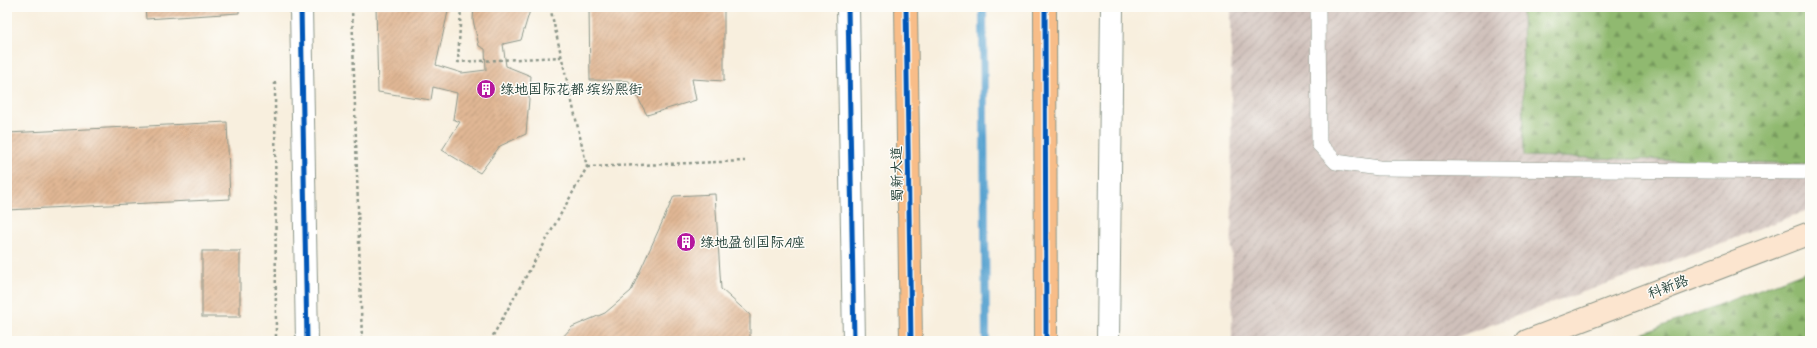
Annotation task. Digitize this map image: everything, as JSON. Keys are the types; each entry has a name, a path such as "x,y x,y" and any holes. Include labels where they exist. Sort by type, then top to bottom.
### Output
{"highway":[{"name":"蜀新大道","path":"906,7 910,341"},
{"path":"1045,7 1046,341"}],"main road":[{"name":"科新路","path":"1527,341 1810,233"}],"street":[{"path":"301,7 307,341"},
{"path":"848,7 854,341"},
{"path":"1108,341 1112,7"}],"lane":[{"path":"1318,7 1320,144 1336,162 1379,168 1810,172"}],"path":[{"path":"352,7 362,341"},
{"path":"461,7 458,62 561,57"},
{"path":"490,341 587,167 550,7"},
{"path":"275,79 276,341"},
{"path":"587,167 745,161"}],"shaded area":[{"path":"1231,7 1810,7 1810,209 1735,238 1446,341 1232,341"}],"green space":[{"path":"1522,7 1810,7 1810,164 1524,156"},
{"path":"1810,270 1804,324 1806,341 1623,341"}],"building":[{"path":"145,7 239,7 239,13 146,19"},
{"name":"绿地国际花都·缤纷熙街","path":"376,7 449,7 436,65 462,73 486,70 485,49 479,46 473,20 474,7 531,7 521,40 503,44 506,66 531,76 526,134 500,146 480,173 442,150 460,122 453,119 457,93 433,87 431,100 378,92"},
{"path":"589,7 724,7 724,81 692,79 696,100 647,115 629,81 590,80"},
{"path":"227,122 230,199 7,210 7,133"},
{"name":"绿地盈创国际A座","path":"715,194 721,289 750,315 750,341 559,341 572,327 605,313 631,291 674,196"},
{"path":"202,251 240,251 240,317 202,317"}],"waterway":[{"path":"983,7 986,341"}],"cycle path":[{"path":"301,7 307,341"},
{"path":"848,7 854,341"},
{"path":"906,7 911,341"},
{"path":"1045,7 1046,341"}],"place":[{"name":"绿地国际花都·缤纷熙街","path":"486,89"},
{"name":"绿地盈创国际A座","path":"686,242"}]}
